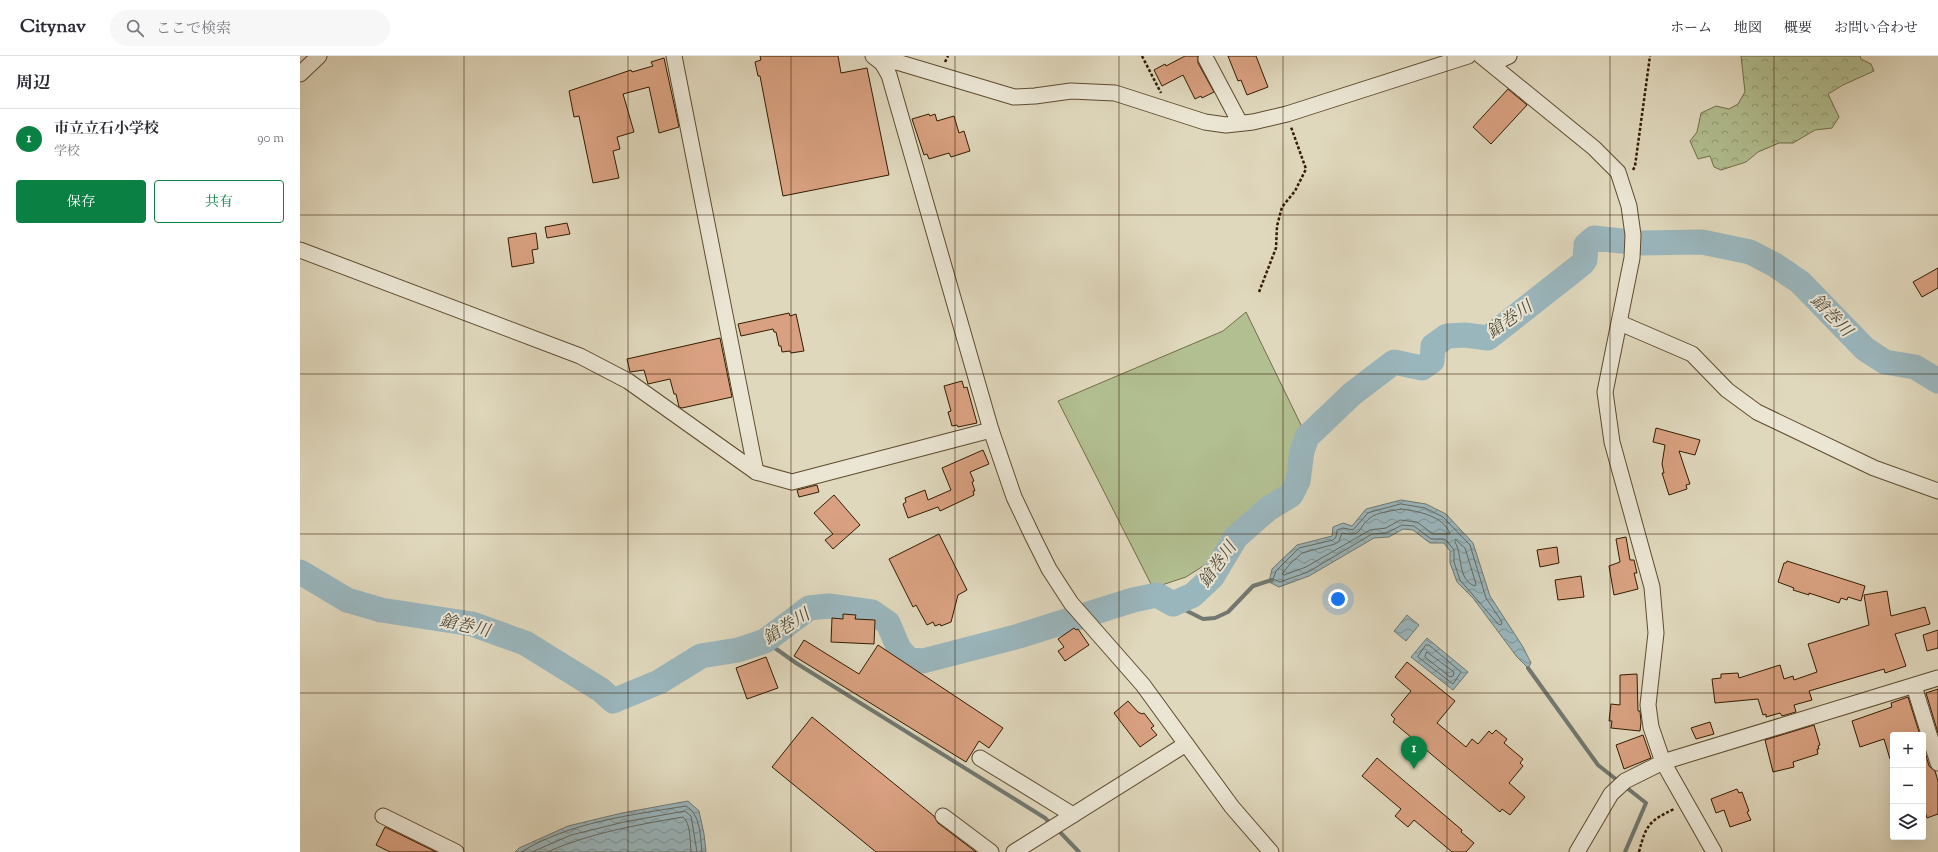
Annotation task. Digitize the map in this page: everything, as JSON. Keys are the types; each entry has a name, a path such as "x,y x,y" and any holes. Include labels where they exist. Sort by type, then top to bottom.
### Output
{"street":[{"path":"300,74 319,56"},
{"path":"674,56 756,472"},
{"path":"877,60 897,62 1014,97 1035,96 1071,91 1115,93 1169,109 1205,122 1240,124 1287,114 1468,56"},
{"path":"1487,60 1509,56"},
{"path":"1206,58 1240,124"},
{"path":"877,60 889,75 991,430 1014,497 1049,569 1071,604 1143,685 1232,807 1271,852"},
{"path":"1487,60 1594,148 1618,172 1629,206 1633,235 1632,258 1605,392 1612,442 1652,587 1656,633 1648,705 1651,727 1663,762 1714,852"},
{"path":"300,250 580,356 628,381 756,472 792,482 991,430"},
{"path":"1620,323 1692,354 1727,390 1757,412 1874,468 1938,491"},
{"path":"1577,852 1611,794 1625,781 1663,762 1938,678"},
{"path":"1914,686 1938,763"},
{"path":"1014,852 1186,744"},
{"path":"980,758 1073,815"},
{"path":"383,816 456,852"},
{"path":"943,816 991,852"}],"path":[{"path":"1142,56 1169,109"},
{"path":"1623,186 1635,166 1650,56"},
{"path":"1259,292 1276,248 1278,226 1282,207 1295,191 1306,170 1287,114"},
{"path":"1639,852 1646,829 1654,818 1686,803"}],"green space":[{"path":"1741,56 1860,56 1861,59 1871,64 1874,71 1843,85 1828,94 1839,117 1832,128 1815,130 1793,143 1779,143 1758,152 1746,162 1721,170 1714,167 1710,156 1698,159 1690,141 1697,132 1701,113 1716,106 1729,109 1738,104 1745,92"},
{"path":"1246,312 1303,429 1296,449 1291,479 1281,494 1251,514 1211,561 1186,577 1153,588 1058,401 1223,331"}],"water":[{"path":"1401,500 1426,504 1446,514 1473,543 1490,596 1523,647 1531,663 1528,668 1517,657 1473,598 1457,582 1450,563 1450,551 1444,543 1430,543 1413,530 1403,529 1389,537 1374,538 1309,576 1279,587 1269,582 1272,569 1297,545 1332,536 1333,527 1343,523 1352,526 1366,509"},
{"path":"1407,615 1419,625 1406,641 1394,631"},
{"path":"1427,638 1468,672 1453,690 1411,657"},
{"path":"688,801 699,811 706,852 515,852 519,848 568,826 622,813"}],"building":[{"path":"760,56 838,56 841,73 867,68 889,175 783,196 760,76 758,76 755,62 761,60"},
{"path":"1185,56 1198,56 1198,63 1214,92 1202,98 1201,96 1195,99 1183,75 1162,86 1154,70 1165,64 1166,66"},
{"path":"1228,56 1256,56 1268,87 1247,95 1241,80 1238,81"},
{"path":"664,58 679,127 659,133 649,87 623,94 634,132 617,137 620,149 613,151 619,178 593,183 579,116 574,117 569,91 631,70 632,72 653,66 651,62"},
{"path":"1508,89 1527,105 1491,144 1473,127"},
{"path":"929,114 930,116 935,114 937,121 954,116 959,133 964,131 970,151 951,157 949,153 929,159 927,154 924,155 912,119"},
{"path":"567,223 570,234 547,238 545,227"},
{"path":"536,233 538,249 532,250 534,263 512,267 508,238"},
{"path":"1938,268 1938,288 1922,297 1913,282"},
{"path":"789,313 790,316 796,314 804,351 791,353 790,351 782,352 776,332 774,332 773,329 741,336 738,324"},
{"path":"720,338 732,397 682,408 679,407 670,379 648,384 644,370 630,372 627,359"},
{"path":"962,381 964,388 967,387 977,423 958,427 957,425 952,426 948,412 951,411 944,386"},
{"path":"1656,428 1700,440 1695,455 1679,451 1690,484 1686,485 1687,489 1669,495 1662,473 1664,473 1662,464 1665,445 1653,442"},
{"path":"983,450 989,464 970,472 974,481 972,482 975,491 973,491 974,495 940,511 938,507 908,518 903,504 906,502 905,498 925,490 928,500 951,490 942,468"},
{"path":"817,485 819,492 799,497 797,490"},
{"path":"834,495 860,525 833,549 825,540 833,534 814,513"},
{"path":"939,534 967,590 958,595 951,622 941,626 940,624 935,626 933,622 927,625 916,605 913,607 889,559"},
{"path":"1626,537 1630,560 1634,560 1637,573 1634,573 1638,589 1614,595 1609,566 1620,562 1616,539"},
{"path":"1557,547 1559,563 1540,567 1537,550"},
{"path":"1787,561 1865,586 1861,601 1848,597 1847,600 1841,598 1839,603 1809,593 1809,595 1793,590 1794,588 1778,582 1784,563"},
{"path":"1581,576 1584,597 1558,600 1555,580"},
{"path":"1887,591 1891,616 1925,607 1930,624 1895,634 1906,666 1885,673 1884,669 1809,691 1812,700 1794,705 1796,712 1782,716 1780,713 1766,717 1766,714 1763,715 1758,699 1715,703 1712,679 1721,678 1721,674 1738,673 1739,678 1780,665 1784,679 1793,676 1794,680 1817,672 1808,644 1869,625 1864,595"},
{"path":"843,614 856,615 855,619 875,620 874,644 831,642 832,618 843,619"},
{"path":"1074,628 1076,630 1078,629 1089,645 1065,661 1058,651 1064,647 1058,639"},
{"path":"1938,630 1938,648 1927,651 1923,635"},
{"path":"804,640 859,674 878,645 1003,728 989,748 979,741 966,762 794,656"},
{"path":"766,657 778,688 747,699 736,668"},
{"path":"1407,662 1455,701 1437,723 1466,747 1472,739 1478,744 1489,731 1492,734 1496,730 1507,739 1504,743 1523,759 1520,763 1523,766 1509,783 1525,797 1510,815 1502,809 1500,812 1393,722 1395,719 1391,715 1411,691 1395,677"},
{"path":"1637,674 1638,711 1640,711 1641,722 1640,731 1611,728 1612,721 1609,721 1611,704 1620,705 1620,675"},
{"path":"1938,689 1938,733 1926,693"},
{"path":"1908,697 1919,732 1890,732 1890,759 1884,739 1860,747 1852,721 1892,707 1891,703"},
{"path":"1128,701 1138,712 1142,714 1144,713 1154,726 1151,728 1157,735 1140,747 1114,713"},
{"path":"812,717 934,816 938,823 976,852 876,852 772,767"},
{"path":"1710,722 1714,734 1696,739 1691,728"},
{"path":"1814,725 1820,745 1818,746 1819,749 1817,749 1818,754 1793,762 1794,767 1773,772 1765,740"},
{"path":"1643,735 1651,758 1624,769 1616,745"},
{"path":"1926,756 1929,766 1935,771 1938,781 1938,814 1927,818"},
{"path":"1377,758 1462,830 1461,832 1474,843 1466,852 1452,852 1414,820 1408,827 1395,816 1401,809 1362,776"},
{"path":"1737,789 1739,793 1742,792 1749,811 1747,812 1751,820 1730,827 1724,810 1716,813 1711,799"},
{"path":"385,827 436,852 390,852 376,845"}],"waterway":[{"name":"鎗巻川","path":"300,572 347,600 381,610 472,624 525,643 601,690 613,701 659,682 701,656 738,650 765,641 809,608 829,606 872,612 888,623 899,649 909,660 923,661 1019,636 1133,600 1157,595 1173,604 1193,595 1212,577 1236,537 1268,509 1291,495 1298,481 1302,451 1307,437 1352,394 1394,362 1422,368 1432,361 1433,346 1447,336 1465,335 1488,338 1582,264 1585,260 1586,245 1594,238 1640,243 1702,242 1750,252 1775,265 1800,282 1865,349 1885,362 1915,367 1938,381"},
{"path":"1173,604 1203,619 1215,618 1228,612 1253,586 1272,580"},
{"path":"765,641 796,663 1045,818 1052,825"},
{"path":"1528,668 1598,765 1646,803 1625,852"},
{"path":"1057,829 1079,852"}],"place":[{"name":"市立立石小学校","path":"1414,769"}]}
